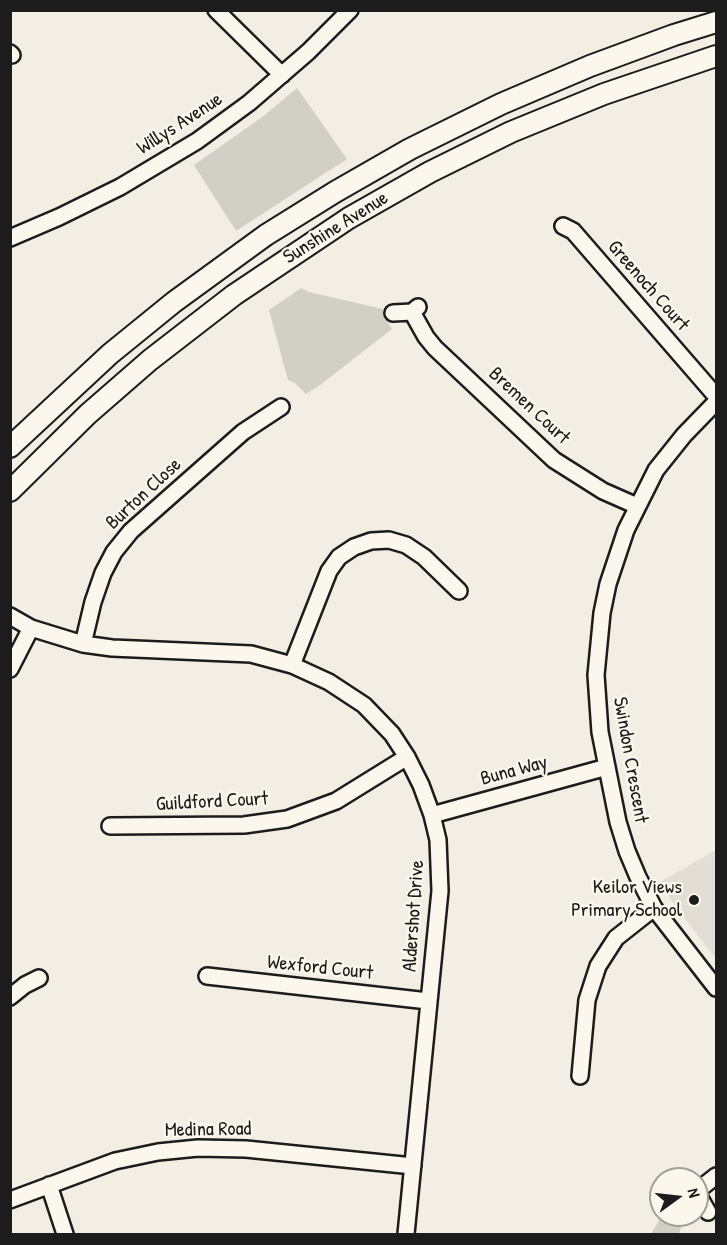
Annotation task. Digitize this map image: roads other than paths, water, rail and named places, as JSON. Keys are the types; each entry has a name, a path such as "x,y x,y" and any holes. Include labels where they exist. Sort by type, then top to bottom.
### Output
{"main road":[{"name":"Sunshine Avenue","path":"10,447 110,354 174,302 266,235 335,192 410,149 501,104 590,66 714,21"},
{"name":"Sunshine Avenue","path":"10,491 110,394 192,326 275,266 349,218 430,172 511,132 604,94 717,56"},
{"path":"10,505 43,459"}],"street":[{"path":"216,10 282,75"},
{"name":"Willys Avenue","path":"10,238 90,202 172,156 242,108 282,75 350,10"},
{"name":"Greenoch Court","path":"571,227 717,396"},
{"name":"Bremen Court","path":"393,313 415,310 426,336 435,348 554,460 603,491 637,506"},
{"name":"Swindon Crescent","path":"717,402 684,435 656,470 637,506 626,530 608,584 597,645 597,702 607,767 627,851 654,908 717,988"},
{"name":"Burton Close","path":"83,644 100,583 114,552 131,531 243,432 281,407"},
{"path":"292,665 329,571 339,557 354,547 371,541 390,540 406,545 424,557 459,591"},
{"name":"Aldershot Drive","path":"10,616 31,628 83,644 112,648 251,654 292,665 329,682 364,705 392,734 407,757 432,815 438,840 440,891 406,1234"},
{"path":"10,669 31,628"},
{"name":"Guildford Court","path":"110,826 244,825 287,819 336,801 407,757"},
{"name":"Buna Way","path":"432,815 607,767"},
{"path":"580,1076 587,1000 598,966 616,938 654,908"},
{"name":"Wexford Court","path":"207,976 428,1001"},
{"path":"10,997 25,985 39,978"},
{"name":"Medina Road","path":"10,1200 125,1158 198,1148 246,1149 413,1166"},
{"path":"50,1185 65,1234"}],"place":[{"name":"Keilor Views Primary School","path":"694,900"}]}
